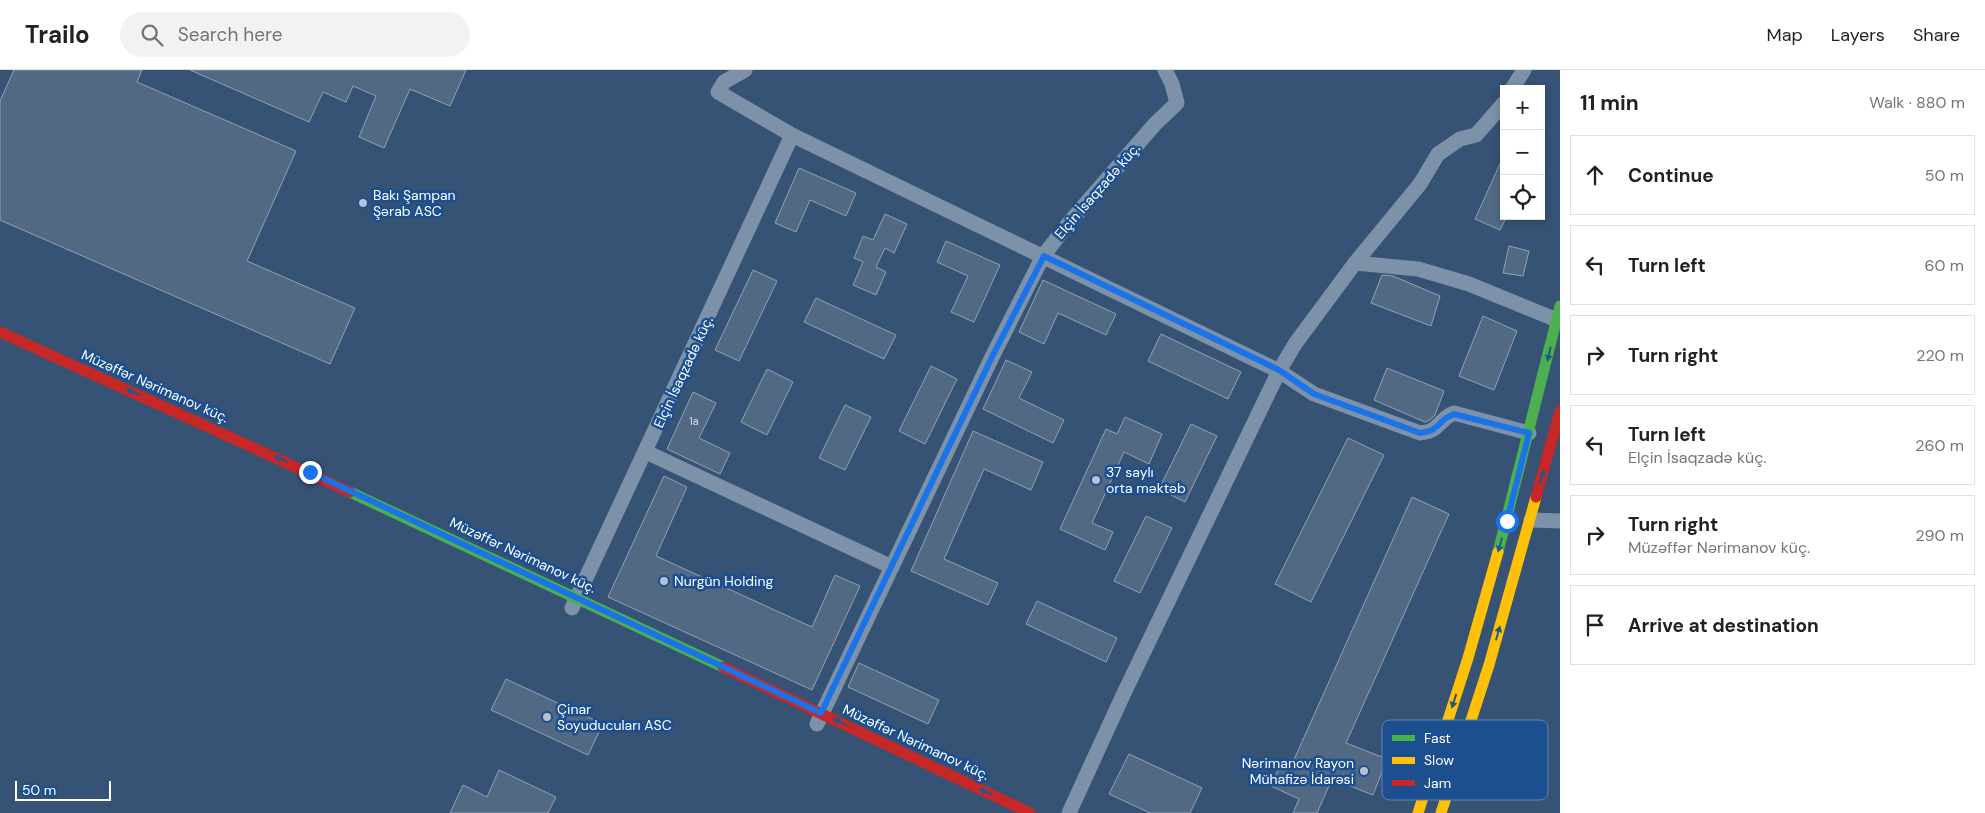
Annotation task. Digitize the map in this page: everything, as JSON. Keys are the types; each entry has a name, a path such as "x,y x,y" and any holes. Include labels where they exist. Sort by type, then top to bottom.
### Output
{"main road":[{"path":"1448,720 1468,658 1529,433 1558,313"},
{"name":"Müzəffər Nərimanov küç.","path":"0,332 319,476 815,719 1030,813"},
{"path":"26,357 575,603 675,657"},
{"path":"1471,720 1489,665 1531,520 1560,411"},
{"path":"1468,658 1489,665"},
{"path":"815,719 1004,813"},
{"path":"1418,813 1422,800"},
{"path":"1440,813 1444,800"}],"street":[{"path":"745,70 724,82 718,92 792,135 1279,370 1314,394 1420,433 1430,432 1438,428 1444,417 1454,414 1529,433"},
{"name":"Elçin İsaqzadə küç.","path":"815,719 892,567 992,357 1044,256 1068,224 1149,131 1177,103 1172,84 1165,70"},
{"path":"1069,813 1124,692 1279,370 1295,344 1355,262 1420,184 1438,154 1460,139 1476,135 1500,108"},
{"name":"Elçin İsaqzadə küç.","path":"575,603 792,135"},
{"path":"1355,262 1418,269 1558,313"},
{"path":"646,452 892,567"},
{"path":"1531,520 1560,521"}],"building":[{"path":"14,70 142,70 137,82 296,151 247,261 355,308 330,364 0,220 0,101"},
{"path":"190,70 466,70 450,106 410,89 384,148 359,137 376,96 353,86 346,102 323,92 309,122"},
{"path":"1500,164 1500,220 1505,220 1500,230 1475,219"},
{"path":"799,168 856,193 846,216 810,200 796,232 775,223"},
{"path":"885,214 907,224 894,253 885,248 876,267 886,272 876,295 853,285 863,262 854,258 863,236 873,240"},
{"path":"946,241 1000,265 974,322 951,312 968,276 937,262"},
{"path":"1509,246 1529,251 1523,276 1503,273"},
{"path":"753,270 777,281 739,361 715,350"},
{"path":"1382,275 1393,276 1440,296 1431,326 1371,303"},
{"path":"1043,280 1116,314 1106,335 1058,313 1044,344 1019,332"},
{"path":"816,298 896,335 884,359 804,322"},
{"path":"1483,316 1517,331 1494,390 1459,376"},
{"path":"1161,334 1241,372 1228,399 1148,361"},
{"path":"1006,360 1032,372 1019,398 1064,420 1053,443 983,409"},
{"path":"931,366 957,379 925,444 899,431"},
{"path":"1387,368 1444,391 1435,415 1430,420 1425,422 1374,400"},
{"path":"767,369 793,382 767,435 741,422"},
{"path":"693,392 716,403 699,438 730,453 720,474 667,449"},
{"path":"845,405 871,417 845,470 819,458"},
{"path":"1125,417 1162,434 1149,464 1124,452 1092,523 1113,532 1105,550 1060,529 1106,429 1117,434"},
{"path":"1191,424 1217,436 1185,502 1159,489"},
{"path":"973,431 1043,462 1031,490 984,469 944,559 998,583 988,605 911,571"},
{"path":"1348,438 1384,455 1311,602 1275,584"},
{"name":"Nurgün Holding","path":"664,476 687,487 656,556 812,627 835,575 860,586 812,690 608,597"},
{"path":"1412,497 1449,514 1346,743 1382,757 1382,772 1373,795 1332,779 1317,813 1293,813 1299,799 1271,786 1283,759 1292,764"},
{"path":"1146,516 1172,528 1140,593 1114,581"},
{"path":"1037,601 1117,638 1106,662 1026,624"},
{"path":"859,663 939,700 928,724 848,687"},
{"name":"Çinar Soyuducuları ASC","path":"506,679 603,724 588,755 491,710"},
{"path":"1129,754 1202,788 1190,813 1150,813 1109,794"},
{"path":"499,770 556,797 548,813 450,813 463,785 487,797"}],"traffic: fast":[{"path":"1498,552 1560,306"},
{"path":"350,492 723,667"}],"traffic: slow":[{"path":"1471,720 1489,665 1536,497"},
{"path":"1448,720 1498,552"},
{"path":"1418,813 1422,800"},
{"path":"1441,813 1445,800"}],"traffic: jam":[{"path":"0,332 350,492"},
{"path":"1536,497 1560,411"},
{"path":"723,667 1030,813"}],"place":[{"name":"Bakı Şampan Şərab ASC","path":"363,203"},
{"name":"37 saylı orta məktəb","path":"1096,480"},
{"name":"Nurgün Holding","path":"664,581"},
{"name":"Çinar Soyuducuları ASC","path":"547,717"},
{"name":"Nərimanov Rayon Mühafizə İdarəsi","path":"1364,771"}],"route":[{"path":"310,472 821,713 992,357 1044,256 1279,370 1314,394 1420,433 1430,432 1438,428 1444,417 1454,414 1529,433 1507,521"}]}
